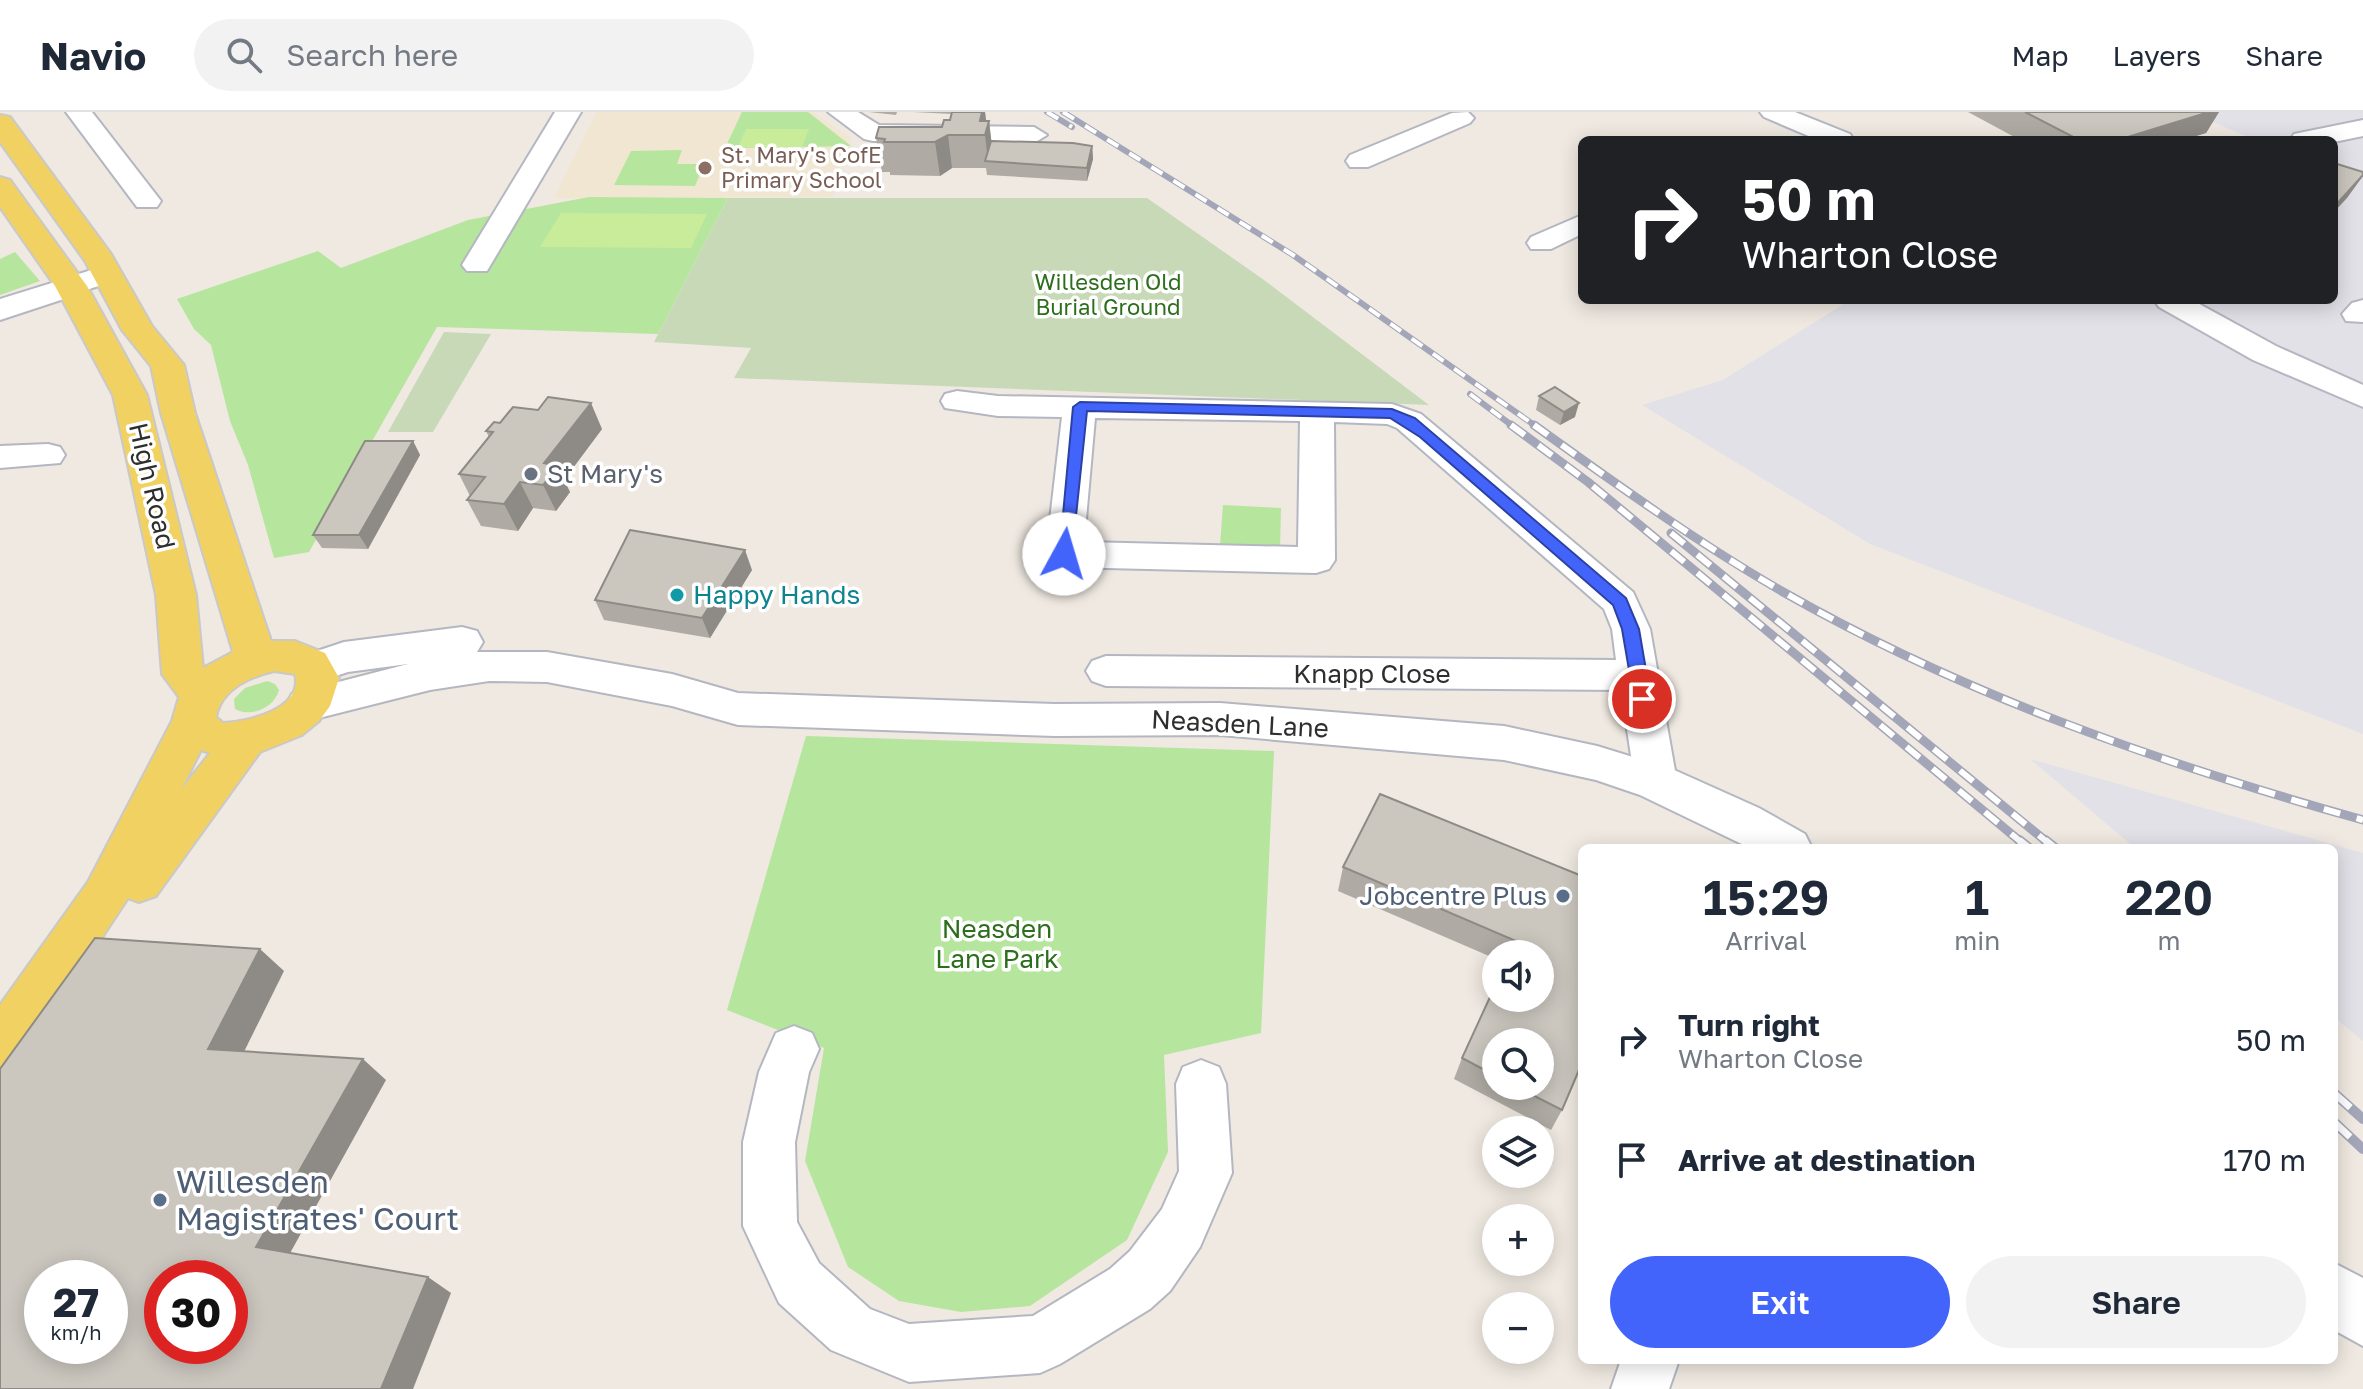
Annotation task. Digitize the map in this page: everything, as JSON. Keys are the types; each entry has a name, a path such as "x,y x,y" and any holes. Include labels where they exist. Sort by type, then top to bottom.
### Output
{"main road":[{"path":"0,123 89,280"},
{"path":"2324,136 2363,128"},
{"path":"0,186 89,280"},
{"path":"0,310 89,280"},
{"name":"High Road","path":"89,280 138,330 170,371 178,413 256,659"},
{"name":"High Road","path":"89,280 130,395 176,595 183,674 198,708 198,729 217,740 245,739 280,727 310,686"},
{"path":"2177,304 2256,349 2363,397"},
{"path":"0,1048 105,896 198,708 225,673 256,659 297,657 310,686"},
{"name":"Neasden Lane","path":"310,686 489,666 547,667 672,690 738,709 1055,720 1220,719 1504,743 1597,763 1656,782 1743,821 1782,844"},
{"path":"0,1088 127,898 245,739"},
{"path":"2338,1295 2363,1316"}],"street":[{"path":"79,112 147,201"},
{"path":"477,265 534,174 568,112"},
{"path":"841,112 873,133 1034,135"},
{"path":"1773,112 1832,136"},
{"path":"1359,161 1463,114"},
{"path":"1770,136 1801,123"},
{"path":"1541,243 1578,225"},
{"path":"957,401 998,406 1392,414 1409,421 1620,602 1631,629 1656,782"},
{"path":"1080,407 1064,554 1316,560 1317,411"},
{"path":"0,457 48,455"},
{"name":"Knapp Close","path":"1106,671 1638,675"},
{"path":"794,1049 784,1072 769,1142 770,1226 799,1283 851,1330 908,1371 1040,1344 1130,1289 1150,1271 1181,1228 1206,1173 1201,1084"},
{"path":"1640,1389 1649,1364"}],"shaded area":[{"name":"St. Mary's CofE Primary School","path":"597,112 813,112 851,138 832,197 554,198"},
{"path":"2189,112 2363,112 2363,734 1870,544 1642,405 1723,380 1844,304 2338,304 2338,136 2246,136"},
{"path":"2030,759 2331,844 2130,844"},
{"path":"2338,846 2363,853 2363,1041 2338,1020"}],"green space":[{"path":"742,112 808,112 851,146 725,148"},
{"path":"746,129 809,129 802,147 738,147"},
{"path":"682,150 677,164 704,164 695,186 614,185 631,151"},
{"path":"589,197 728,198 658,334 437,327 309,552 274,558 248,465 230,421 211,345 194,329 177,299 318,251 341,268 468,220"},
{"name":"Willesden Old Burial Ground","path":"728,198 1147,198 1264,280 1429,405 734,378 751,348 654,342"},
{"path":"561,213 707,214 691,248 540,247"},
{"path":"15,252 40,281 0,295 0,259"},
{"path":"444,332 491,334 433,432 388,432"},
{"path":"1223,505 1281,508 1280,550 1220,546"},
{"path":"267,681 279,690 272,702 255,712 235,709 234,699 245,688"},
{"name":"Neasden Lane Park","path":"806,736 1274,751 1261,1033 1164,1055 1168,1152 1127,1240 1030,1306 961,1312 899,1301 848,1267 805,1161 824,1048 727,1010"}],"building":[{"path":"952,112 982,112 980,121 989,121 985,135 948,135 935,142 884,142 885,139 876,138 879,127 942,127 944,120 950,120"},
{"path":"2025,112 2209,112 2131,136 2071,136"},
{"path":"991,141 1092,146 1087,168 985,161"},
{"path":"2338,164 2363,172 2338,203"},
{"path":"1555,387 1579,403 1564,412 1539,396"},
{"path":"548,397 591,403 544,463 558,466 543,485 520,482 504,504 467,500 485,477 459,474 493,432 486,431 494,422 500,423 513,407 538,410"},
{"path":"365,441 413,441 359,535 313,535"},
{"name":"Happy Hands","path":"630,530 745,550 702,618 595,600"},
{"path":"1380,794 1578,874 1578,1072 1562,1110 1542,1100 1554,1100 1554,1028 1482,1028 1482,1069 1462,1058 1483,1012 1554,1012 1554,940 1514,940 1343,867"},
{"name":"Willesden Magistrates' Court","path":"95,938 260,949 208,1049 363,1059 256,1247 428,1277 381,1389 0,1389 0,1069"}],"railway":[{"path":"1047,112 1072,127"},
{"path":"1063,112 1293,255 1537,427"},
{"path":"1470,394 1514,427"},
{"path":"1511,425 1588,482 2021,842"},
{"path":"1534,425 1753,574 1854,630 1924,664 2140,751 2363,820"},
{"path":"1671,533 2047,842"},
{"path":"2019,840 2024,844"},
{"path":"2045,840 2050,844"},
{"path":"2338,1097 2363,1119"},
{"path":"2338,1126 2363,1149"}],"place":[{"name":"St. Mary's CofE Primary School","path":"705,168"},
{"name":"St Mary's","path":"531,474"},
{"name":"Happy Hands","path":"677,595"},
{"name":"Jobcentre Plus","path":"1563,896"},
{"name":"Willesden Magistrates' Court","path":"160,1200"}],"route":[{"path":"1064,554 1080,407 1392,414 1409,421 1425,434 1620,602 1631,629 1642,699"}]}
